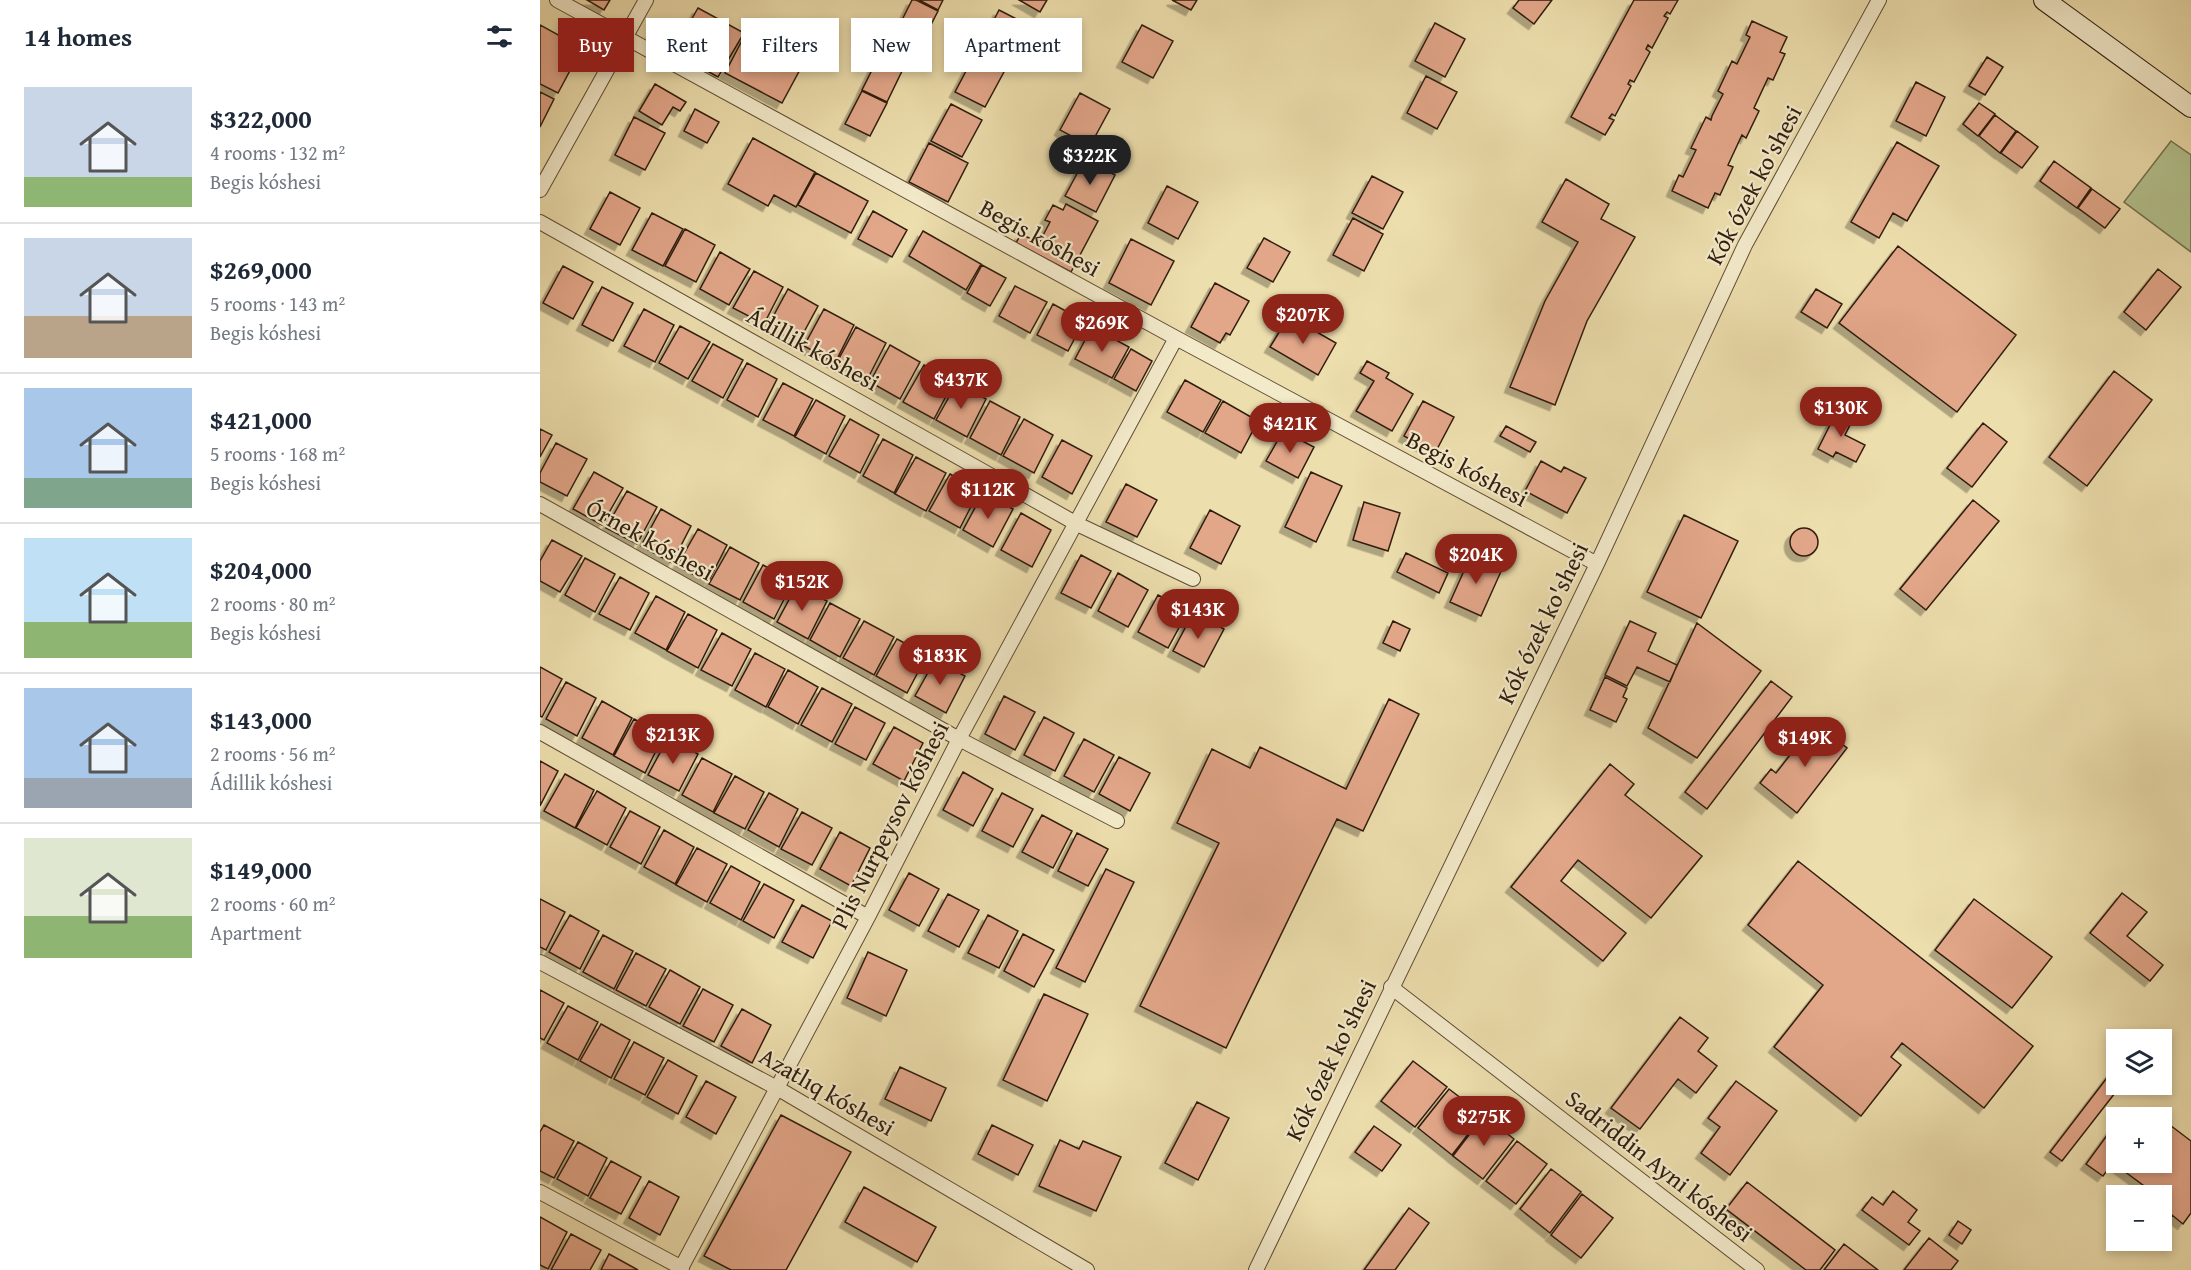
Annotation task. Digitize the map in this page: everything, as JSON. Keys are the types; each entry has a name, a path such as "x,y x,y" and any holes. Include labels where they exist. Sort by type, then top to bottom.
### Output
{"main road":[{"path":"2044,0 2191,107"}],"street":[{"name":"Begis kóshesi","path":"557,0 590,18"},
{"path":"634,21 646,0"},
{"name":"Kók ózek ko'shesi","path":"1256,1270 1597,564 1745,245 1879,0"},
{"name":"Begis kóshesi","path":"634,42 1176,338 1597,564"},
{"path":"540,190 606,72"},
{"name":"Ádillik kóshesi","path":"540,222 1077,524 1193,579"},
{"name":"Plis Nurpeysov kóshesi","path":"681,1269 868,917 959,739 1176,338"},
{"name":"Órnek kóshesi","path":"540,504 959,739 1117,822"},
{"path":"540,732 868,917"},
{"name":"Azatlıq kóshesi","path":"540,962 777,1088 1087,1270"},
{"name":"Sadriddin Ayni kóshesi","path":"1391,987 1757,1270"},
{"path":"540,1192 681,1269"}],"green space":[{"path":"2171,141 2191,155 2191,252 2124,202"}],"building":[{"path":"587,0 610,0 604,10"},
{"path":"912,0 938,11 932,23 932,18 903,18"},
{"path":"919,0 943,0 938,10"},
{"path":"1019,0 1047,0 1040,12"},
{"path":"1172,0 1197,0 1191,10"},
{"path":"1519,0 1552,0 1534,24 1513,8"},
{"path":"1634,0 1678,0 1670,14 1667,12 1664,16 1668,18 1652,48 1648,45 1646,49 1650,52 1634,82 1630,80 1628,84 1631,86 1615,116 1612,114 1609,118 1614,120 1605,135 1571,117"},
{"path":"698,8 716,18 692,18"},
{"path":"999,10 1014,18 995,18"},
{"path":"1752,21 1787,37 1780,52 1785,54 1773,80 1768,78 1754,108 1759,111 1746,138 1742,135 1728,165 1733,167 1720,195 1715,193 1708,208 1672,191 1679,175 1683,177 1696,150 1691,148 1706,117 1711,120 1723,94 1718,91 1732,61 1737,64 1750,37 1746,35"},
{"path":"1435,23 1465,39 1445,77 1415,61"},
{"path":"540,25 558,35 558,72 569,72 558,93 540,84"},
{"path":"729,25 741,31 741,38 729,58"},
{"path":"1142,25 1173,41 1153,78 1122,62"},
{"path":"741,43 741,72 799,72 782,103 725,73 729,72 729,65"},
{"path":"1987,57 2003,67 1985,95 1969,86"},
{"path":"709,72 721,72 718,77"},
{"path":"871,72 902,72 887,102 862,90"},
{"path":"966,72 1004,72 985,107 955,92"},
{"path":"1426,76 1457,92 1437,129 1407,113"},
{"path":"1916,82 1945,97 1926,136 1896,121"},
{"path":"655,84 686,102 680,111 673,107 662,125 639,111"},
{"path":"862,91 887,103 870,136 845,124"},
{"path":"540,92 554,99 540,127"},
{"path":"1080,93 1110,109 1090,146 1060,130"},
{"path":"1979,103 1995,114 1978,136 1963,124"},
{"path":"951,104 982,120 962,157 931,141"},
{"path":"695,109 719,122 707,143 684,131"},
{"path":"1995,115 2016,131 2000,153 1979,136"},
{"path":"634,117 665,133 645,170 615,155"},
{"path":"2017,131 2038,147 2022,168 2001,153"},
{"path":"753,138 815,172 796,207 774,195 768,206 728,184"},
{"path":"1897,142 1939,166 1907,221 1893,213 1879,238 1851,222"},
{"path":"929,143 968,163 948,202 909,182"},
{"path":"1085,159 1115,175 1096,212 1065,196"},
{"path":"2054,161 2091,188 2077,208 2040,181"},
{"path":"816,173 868,201 851,233 798,205"},
{"path":"1372,176 1403,192 1383,229 1352,213"},
{"path":"1566,179 1609,204 1601,219 1635,237 1587,321 1555,405 1510,387 1545,301 1578,242 1542,222"},
{"path":"1167,186 1198,202 1178,239 1148,223"},
{"path":"2092,189 2120,209 2105,228 2078,208"},
{"path":"610,192 640,208 620,245 590,229"},
{"path":"1066,204 1098,221 1071,272 1016,243 1021,234 1039,243 1050,222 1045,220 1053,205 1063,210"},
{"path":"873,211 907,230 892,257 858,239"},
{"path":"652,213 683,229 663,266 632,250"},
{"path":"1353,218 1383,234 1364,271 1333,255"},
{"path":"685,229 715,245 696,282 665,266"},
{"path":"923,231 981,264 966,290 909,256"},
{"path":"1264,238 1290,252 1273,282 1247,268"},
{"path":"1131,239 1174,261 1151,305 1109,283"},
{"path":"1898,246 2016,335 1957,412 1839,323"},
{"path":"720,252 750,269 729,305 700,289"},
{"path":"982,265 1006,278 990,306 967,293"},
{"path":"563,266 593,282 573,319 543,303"},
{"path":"2158,269 2181,287 2146,330 2124,312"},
{"path":"754,271 783,287 764,324 733,308"},
{"path":"1215,283 1249,301 1230,335 1226,333 1220,343 1191,327"},
{"path":"1015,286 1047,302 1030,333 999,316"},
{"path":"602,287 633,303 613,341 582,325"},
{"path":"788,289 818,306 798,343 768,326"},
{"path":"1816,289 1842,304 1827,328 1801,312"},
{"path":"1053,304 1084,321 1068,351 1037,335"},
{"path":"644,309 674,325 655,362 624,346"},
{"path":"824,309 854,325 835,363 804,346"},
{"path":"1289,316 1336,343 1318,375 1270,347"},
{"path":"680,326 710,342 688,379 659,363"},
{"path":"856,327 886,343 867,380 836,364"},
{"path":"1092,327 1129,347 1112,378 1075,359"},
{"path":"713,344 743,360 723,398 692,381"},
{"path":"890,345 920,362 900,399 870,382"},
{"path":"1131,349 1152,361 1136,391 1114,379"},
{"path":"1367,361 1389,373 1386,378 1413,394 1392,431 1356,411 1374,381 1360,373"},
{"path":"747,363 777,379 758,417 727,400"},
{"path":"924,365 954,381 934,419 903,402"},
{"path":"2114,371 2152,400 2087,486 2049,457"},
{"path":"1185,380 1221,400 1203,432 1167,412"},
{"path":"783,383 813,399 794,436 763,420"},
{"path":"957,383 986,399 967,437 936,420"},
{"path":"816,400 845,416 826,454 795,437"},
{"path":"990,401 1020,417 1001,455 970,438"},
{"path":"1223,401 1258,421 1241,453 1205,433"},
{"path":"1423,401 1454,417 1435,453 1404,436"},
{"path":"1838,409 1854,417 1845,435 1865,445 1856,462 1836,452 1833,457 1818,449"},
{"path":"850,419 879,435 860,473 829,456"},
{"path":"1024,419 1053,435 1034,473 1003,456"},
{"path":"1983,423 2007,442 1972,487 1947,468"},
{"path":"1506,426 1536,442 1530,452 1500,436"},
{"path":"540,429 552,435 540,457"},
{"path":"1283,431 1314,447 1298,478 1266,461"},
{"path":"883,439 913,455 894,493 863,476"},
{"path":"1062,440 1092,456 1072,494 1042,477"},
{"path":"556,443 587,459 567,496 540,482 540,473"},
{"path":"916,457 946,473 926,511 895,494"},
{"path":"1541,461 1561,472 1564,467 1586,478 1567,513 1525,491"},
{"path":"594,472 623,488 602,525 573,509"},
{"path":"1311,472 1342,486 1316,542 1285,527"},
{"path":"950,474 979,491 960,528 929,511"},
{"path":"1126,484 1157,500 1137,537 1106,522"},
{"path":"627,491 657,507 637,544 606,528"},
{"path":"983,493 1013,509 993,547 963,530"},
{"path":"1973,500 1999,521 1926,610 1900,589"},
{"path":"1364,502 1400,513 1388,551 1353,540"},
{"path":"661,509 691,526 672,563 641,546"},
{"path":"1210,510 1240,526 1221,564 1190,548"},
{"path":"1021,513 1051,530 1032,567 1001,550"},
{"path":"1684,515 1738,541 1701,618 1647,592"},
{"path":"1804,528 1814,532 1818,542 1814,552 1804,556 1794,552 1790,542 1794,532"},
{"path":"698,529 727,545 708,582 677,566"},
{"path":"552,540 582,556 560,592 540,581 540,561"},
{"path":"730,547 759,563 740,600 709,584"},
{"path":"1406,553 1448,573 1439,593 1397,572"},
{"path":"1472,553 1503,567 1481,616 1450,602"},
{"path":"1081,555 1111,571 1091,608 1061,593"},
{"path":"585,558 615,574 595,612 565,595"},
{"path":"763,565 793,582 774,619 743,602"},
{"path":"1118,573 1148,590 1128,627 1098,611"},
{"path":"620,577 649,593 630,630 599,614"},
{"path":"797,585 827,601 808,639 777,622"},
{"path":"1158,595 1188,611 1168,648 1138,632"},
{"path":"656,596 685,612 666,650 635,633"},
{"path":"830,603 860,619 840,657 810,640"},
{"path":"1193,613 1224,629 1204,667 1173,651"},
{"path":"688,614 717,630 698,668 667,651"},
{"path":"864,621 894,637 874,675 843,658"},
{"path":"1393,621 1410,629 1400,651 1383,643"},
{"path":"1630,621 1656,633 1648,651 1677,665 1670,682 1637,667 1627,686 1605,675"},
{"path":"1697,623 1761,671 1697,758 1648,728"},
{"path":"722,633 751,649 732,686 701,670"},
{"path":"897,639 927,655 907,693 876,676"},
{"path":"755,653 785,669 766,707 735,690"},
{"path":"935,660 965,676 946,713 915,696"},
{"path":"540,667 562,679 542,717 540,716"},
{"path":"788,670 818,687 798,724 768,707"},
{"path":"1605,677 1627,688 1623,697 1627,699 1616,722 1590,710"},
{"path":"1771,681 1792,697 1707,809 1685,792"},
{"path":"566,682 596,698 577,736 546,719"},
{"path":"822,688 852,704 832,742 801,725"},
{"path":"1004,696 1035,712 1015,750 985,734"},
{"path":"1389,699 1419,714 1363,831 1337,819 1226,1048 1140,1006 1219,843 1177,823 1212,749 1250,768 1260,747 1346,789"},
{"path":"602,701 632,718 613,755 582,738"},
{"path":"855,707 885,723 866,760 835,744"},
{"path":"1044,717 1074,733 1055,771 1024,755"},
{"path":"634,719 664,735 645,773 614,756"},
{"path":"1815,723 1847,748 1797,813 1760,783 1771,769 1776,773"},
{"path":"894,727 923,743 904,781 873,764"},
{"path":"668,738 698,754 679,791 648,775"},
{"path":"1084,739 1114,755 1094,792 1064,776"},
{"path":"1119,757 1150,773 1130,811 1099,794"},
{"path":"702,758 732,774 713,812 682,795"},
{"path":"540,761 558,771 540,806"},
{"path":"1610,764 1634,784 1625,795 1702,856 1651,918 1578,860 1561,881 1626,933 1603,961 1511,887"},
{"path":"963,772 993,789 973,826 943,810"},
{"path":"565,774 594,790 575,828 544,811"},
{"path":"735,776 764,792 745,829 714,813"},
{"path":"597,791 626,808 607,845 576,828"},
{"path":"769,793 798,809 779,847 748,830"},
{"path":"1002,793 1033,809 1013,847 982,831"},
{"path":"630,811 660,827 641,864 610,847"},
{"path":"802,812 832,828 812,865 781,849"},
{"path":"1042,815 1072,831 1053,868 1022,852"},
{"path":"664,830 694,847 675,884 644,867"},
{"path":"840,832 870,848 851,886 820,869"},
{"path":"1077,833 1108,849 1088,886 1058,871"},
{"path":"697,848 727,864 707,902 676,885"},
{"path":"1798,861 2033,1046 1984,1108 1902,1043 1891,1057 1901,1065 1861,1116 1774,1047 1823,985 1748,925"},
{"path":"731,866 760,882 741,920 710,903"},
{"path":"1106,869 1134,882 1085,982 1056,968"},
{"path":"909,873 939,889 919,926 889,910"},
{"path":"764,884 794,900 774,938 743,921"},
{"path":"2122,893 2147,912 2127,936 2163,965 2150,981 2090,933"},
{"path":"948,894 979,910 959,947 928,931"},
{"path":"540,899 565,912 546,950 540,947"},
{"path":"1974,899 2052,957 2012,1008 1935,950"},
{"path":"802,905 832,921 813,958 782,942"},
{"path":"570,915 599,931 580,969 549,952"},
{"path":"988,915 1018,931 999,968 968,953"},
{"path":"1023,934 1054,950 1034,987 1004,971"},
{"path":"603,935 633,951 614,989 583,972"},
{"path":"868,952 907,970 886,1016 847,998"},
{"path":"636,953 666,969 646,1006 616,990"},
{"path":"670,970 700,987 680,1024 649,1007"},
{"path":"703,989 733,1005 714,1042 683,1026"},
{"path":"540,990 564,1003 544,1040 540,1038"},
{"path":"1044,994 1088,1014 1047,1101 1003,1080"},
{"path":"568,1006 598,1022 578,1060 547,1043"},
{"path":"742,1009 771,1025 752,1063 721,1046"},
{"path":"1680,1017 1708,1038 1698,1051 1717,1066 1696,1093 1678,1079 1640,1129 1611,1108"},
{"path":"601,1024 630,1040 611,1078 580,1061"},
{"path":"634,1042 664,1058 645,1095 614,1079"},
{"path":"668,1060 697,1076 678,1114 647,1097"},
{"path":"1413,1061 1447,1087 1415,1127 1381,1101"},
{"path":"900,1067 946,1088 931,1121 885,1099"},
{"path":"2106,1079 2106,1095 2113,1095 2062,1161 2050,1152"},
{"path":"706,1081 736,1097 716,1134 686,1117"},
{"path":"1736,1081 1777,1111 1730,1175 1701,1153 1720,1127 1708,1118"},
{"path":"1449,1089 1483,1115 1452,1155 1418,1128"},
{"path":"1197,1102 1229,1118 1198,1180 1165,1163"},
{"path":"781,1115 851,1152 786,1270 731,1270 704,1256"},
{"path":"1484,1115 1514,1139 1483,1179 1453,1156"},
{"path":"544,1125 574,1141 554,1178 540,1171 540,1132"},
{"path":"992,1125 1033,1145 1018,1175 978,1154"},
{"path":"1374,1126 1401,1145 1382,1171 1355,1152"},
{"path":"2172,1127 2191,1141 2191,1213 2183,1224 2172,1215 2172,1185 2143,1185 2127,1173 2172,1173"},
{"path":"2106,1137 2106,1172 2103,1176 2086,1164"},
{"path":"1060,1140 1079,1149 1083,1141 1121,1157 1096,1211 1039,1186"},
{"path":"1517,1141 1547,1164 1516,1204 1486,1181"},
{"path":"578,1142 607,1158 588,1196 557,1179"},
{"path":"611,1161 641,1177 621,1214 590,1198"},
{"path":"1551,1169 1581,1192 1550,1233 1520,1209"},
{"path":"649,1181 679,1197 660,1235 629,1218"},
{"path":"1747,1182 1835,1250 1820,1270 1806,1270 1726,1209"},
{"path":"864,1187 936,1227 917,1262 845,1222"},
{"path":"1893,1191 1917,1210 1908,1222 1920,1231 1909,1245 1862,1210 1872,1197 1883,1205"},
{"path":"1582,1194 1613,1218 1581,1258 1551,1235"},
{"path":"1409,1208 1429,1223 1395,1270 1364,1270"},
{"path":"540,1217 567,1232 548,1269 540,1265"},
{"path":"1958,1221 1971,1230 1962,1244 1949,1235"},
{"path":"571,1234 601,1250 590,1270 551,1270"},
{"path":"1929,1238 1958,1261 1951,1270 1904,1270"},
{"path":"1844,1244 1878,1270 1824,1270"},
{"path":"609,1254 638,1270 601,1270"}]}
